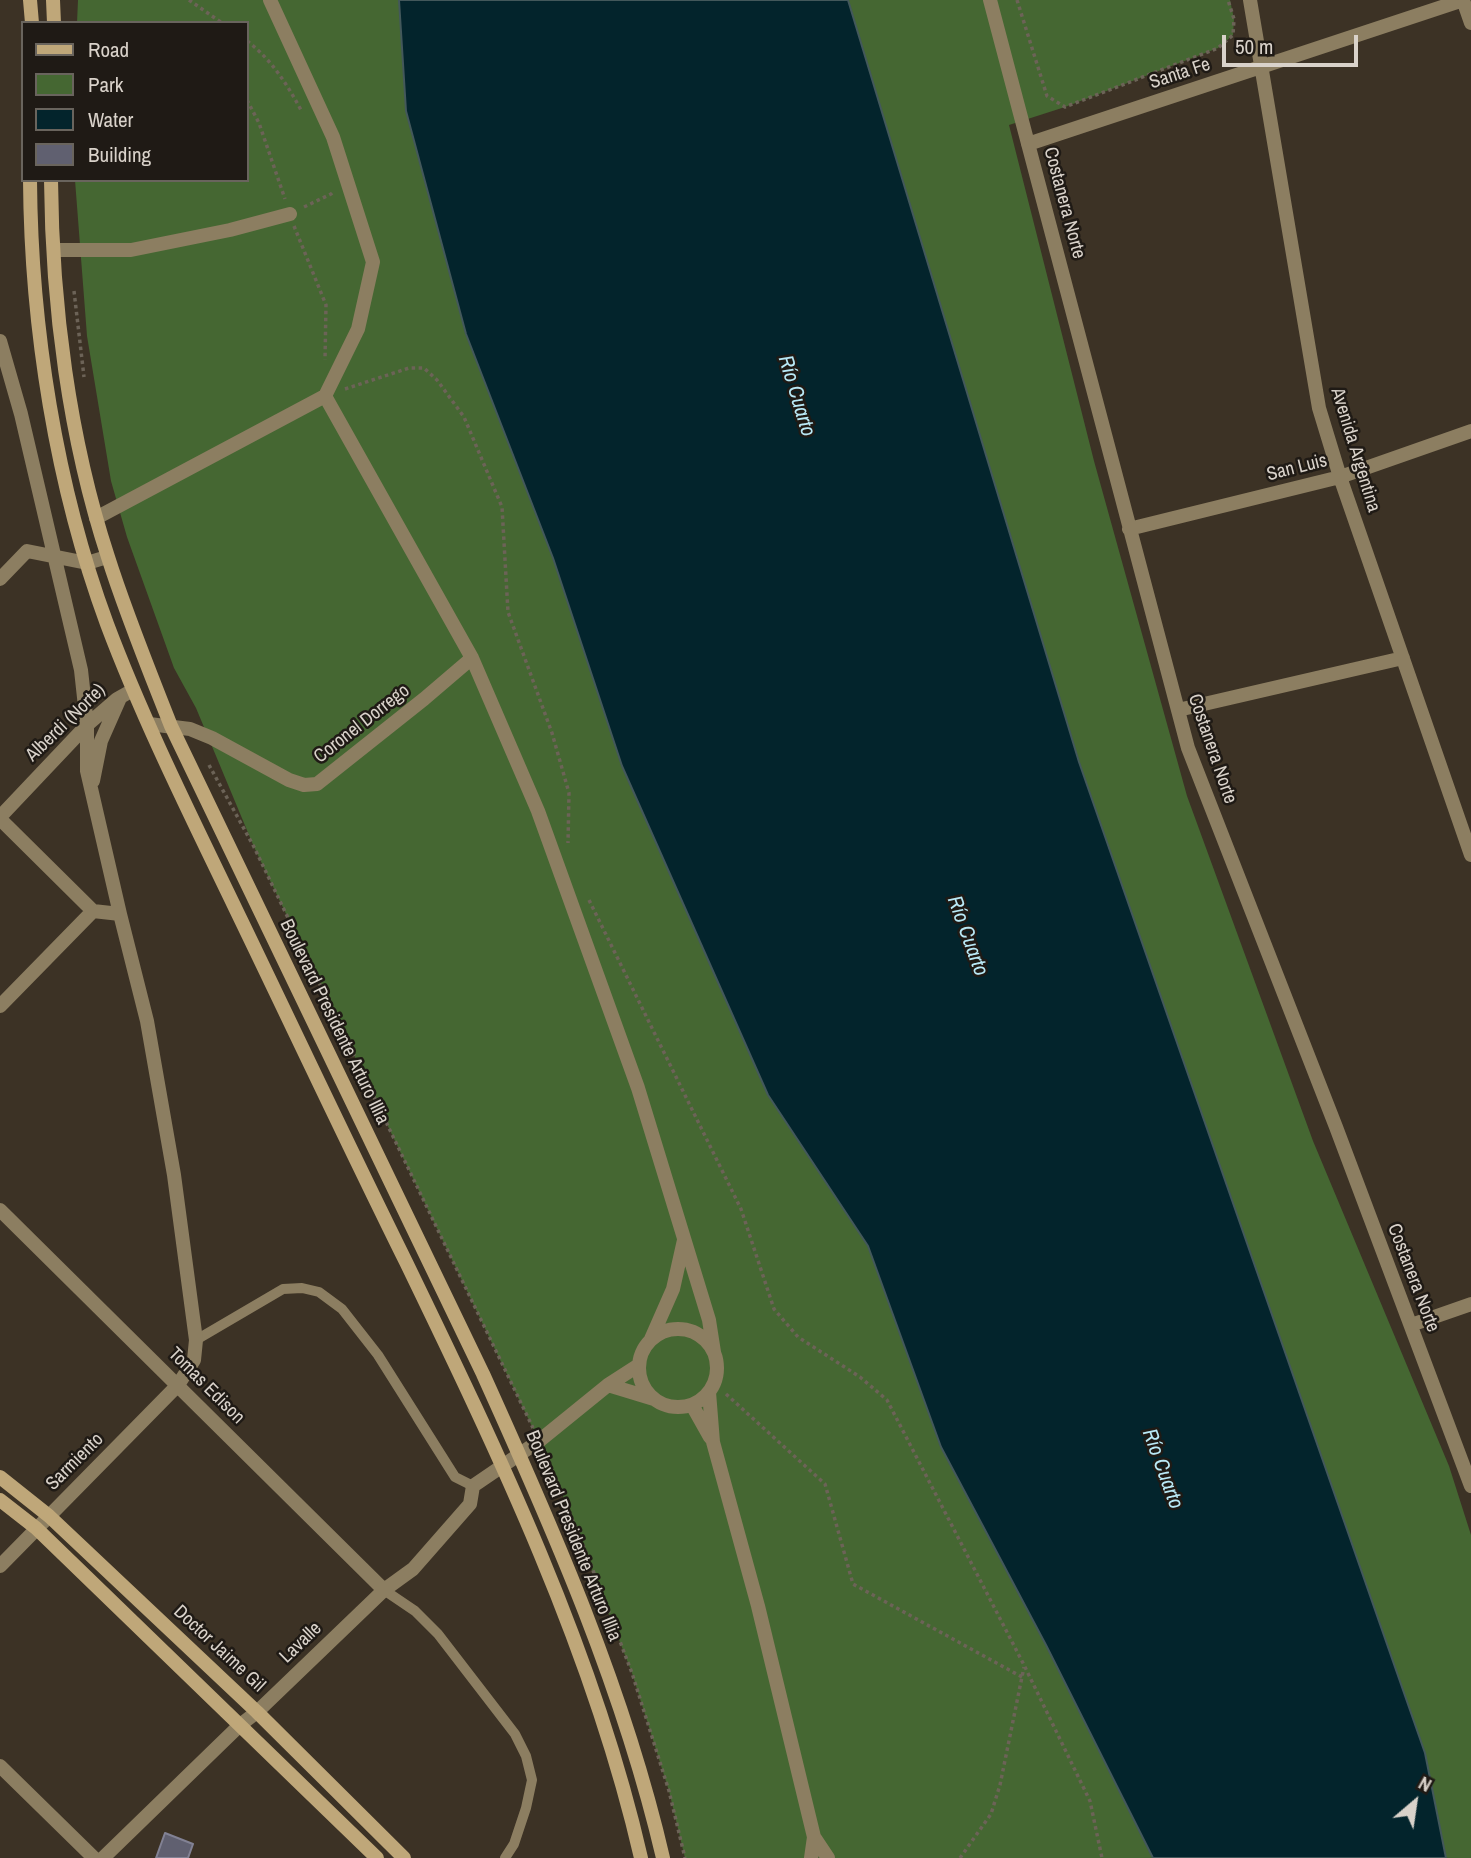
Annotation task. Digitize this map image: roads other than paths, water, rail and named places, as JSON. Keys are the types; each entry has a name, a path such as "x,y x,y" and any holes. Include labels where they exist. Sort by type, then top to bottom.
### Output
{"main road":[{"path":"30,0 32,21"},
{"path":"52,0 54,21"},
{"name":"Boulevard Presidente Arturo Illia","path":"30,182 36,298 57,447 127,693 149,724 502,1465 566,1620 614,1754 641,1858"},
{"name":"Boulevard Presidente Arturo Illia","path":"51,182 57,296 67,375 78,443 107,557 171,726 520,1455 586,1612 630,1735 663,1858"},
{"name":"Doctor Jaime Gil","path":"0,1477 49,1516 257,1712 404,1858"},
{"name":"Doctor Jaime Gil","path":"0,1500 36,1528 377,1858"}],"street":[{"path":"96,519 325,396 358,329 373,262 333,137 270,0"},
{"name":"Costanera Norte","path":"990,0 1188,748 1336,1127 1471,1486"},
{"name":"Avenida Argentina","path":"1250,0 1319,408 1340,477 1471,855"},
{"path":"1463,0 1471,23"},
{"name":"Santa Fe","path":"1028,144 1463,0"},
{"path":"54,250 131,250 230,230 290,214"},
{"path":"0,341 21,414 81,670 87,725 87,771 147,1021 174,1175 196,1340"},
{"path":"325,396 472,658 538,811 638,1088 709,1320 717,1373 711,1388 713,1442 758,1606 814,1836 828,1858"},
{"name":"San Luis","path":"1129,529 1340,477 1471,432"},
{"path":"0,579 27,551 88,562 107,557"},
{"name":"Coronel Dorrego","path":"149,724 190,729 289,780 304,785 317,784 472,658"},
{"path":"1178,710 1403,659"},
{"path":"91,789 101,741 127,693"},
{"name":"Alberdi (Norte)","path":"0,818 87,725 127,693"},
{"path":"0,818 93,911 120,914"},
{"path":"0,1006 93,911"},
{"name":"Tomas Edison","path":"0,1210 384,1590"},
{"path":"654,1400 645,1390 639,1365 673,1289 684,1238"},
{"path":"1411,1325 1471,1304"},
{"path":"651,1339 661,1332 686,1330 707,1342 713,1352"},
{"name":"Sarmiento","path":"0,1566 178,1385 194,1360 196,1340"},
{"path":"473,1486 520,1455 608,1385 639,1365"},
{"path":"608,1385 666,1406 679,1407 692,1405 711,1388"},
{"path":"692,1405 713,1442"},
{"name":"Lavalle","path":"103,1858 384,1590 413,1569 470,1504 473,1486"},
{"path":"0,1766 94,1858"},
{"path":"811,1858 814,1836"}],"lane":[{"path":"196,1340 283,1289 302,1288 319,1292 342,1309 378,1355 455,1477 473,1486"},
{"path":"384,1590 415,1611 438,1634 515,1734 526,1756 532,1780 514,1844 505,1858"}],"water":[{"name":"Río Cuarto","path":"399,0 848,0 1079,762 1425,1753 1446,1858 1153,1858 1046,1645 941,1447 868,1246 768,1095 622,766 553,558 466,334 406,111"}]}
